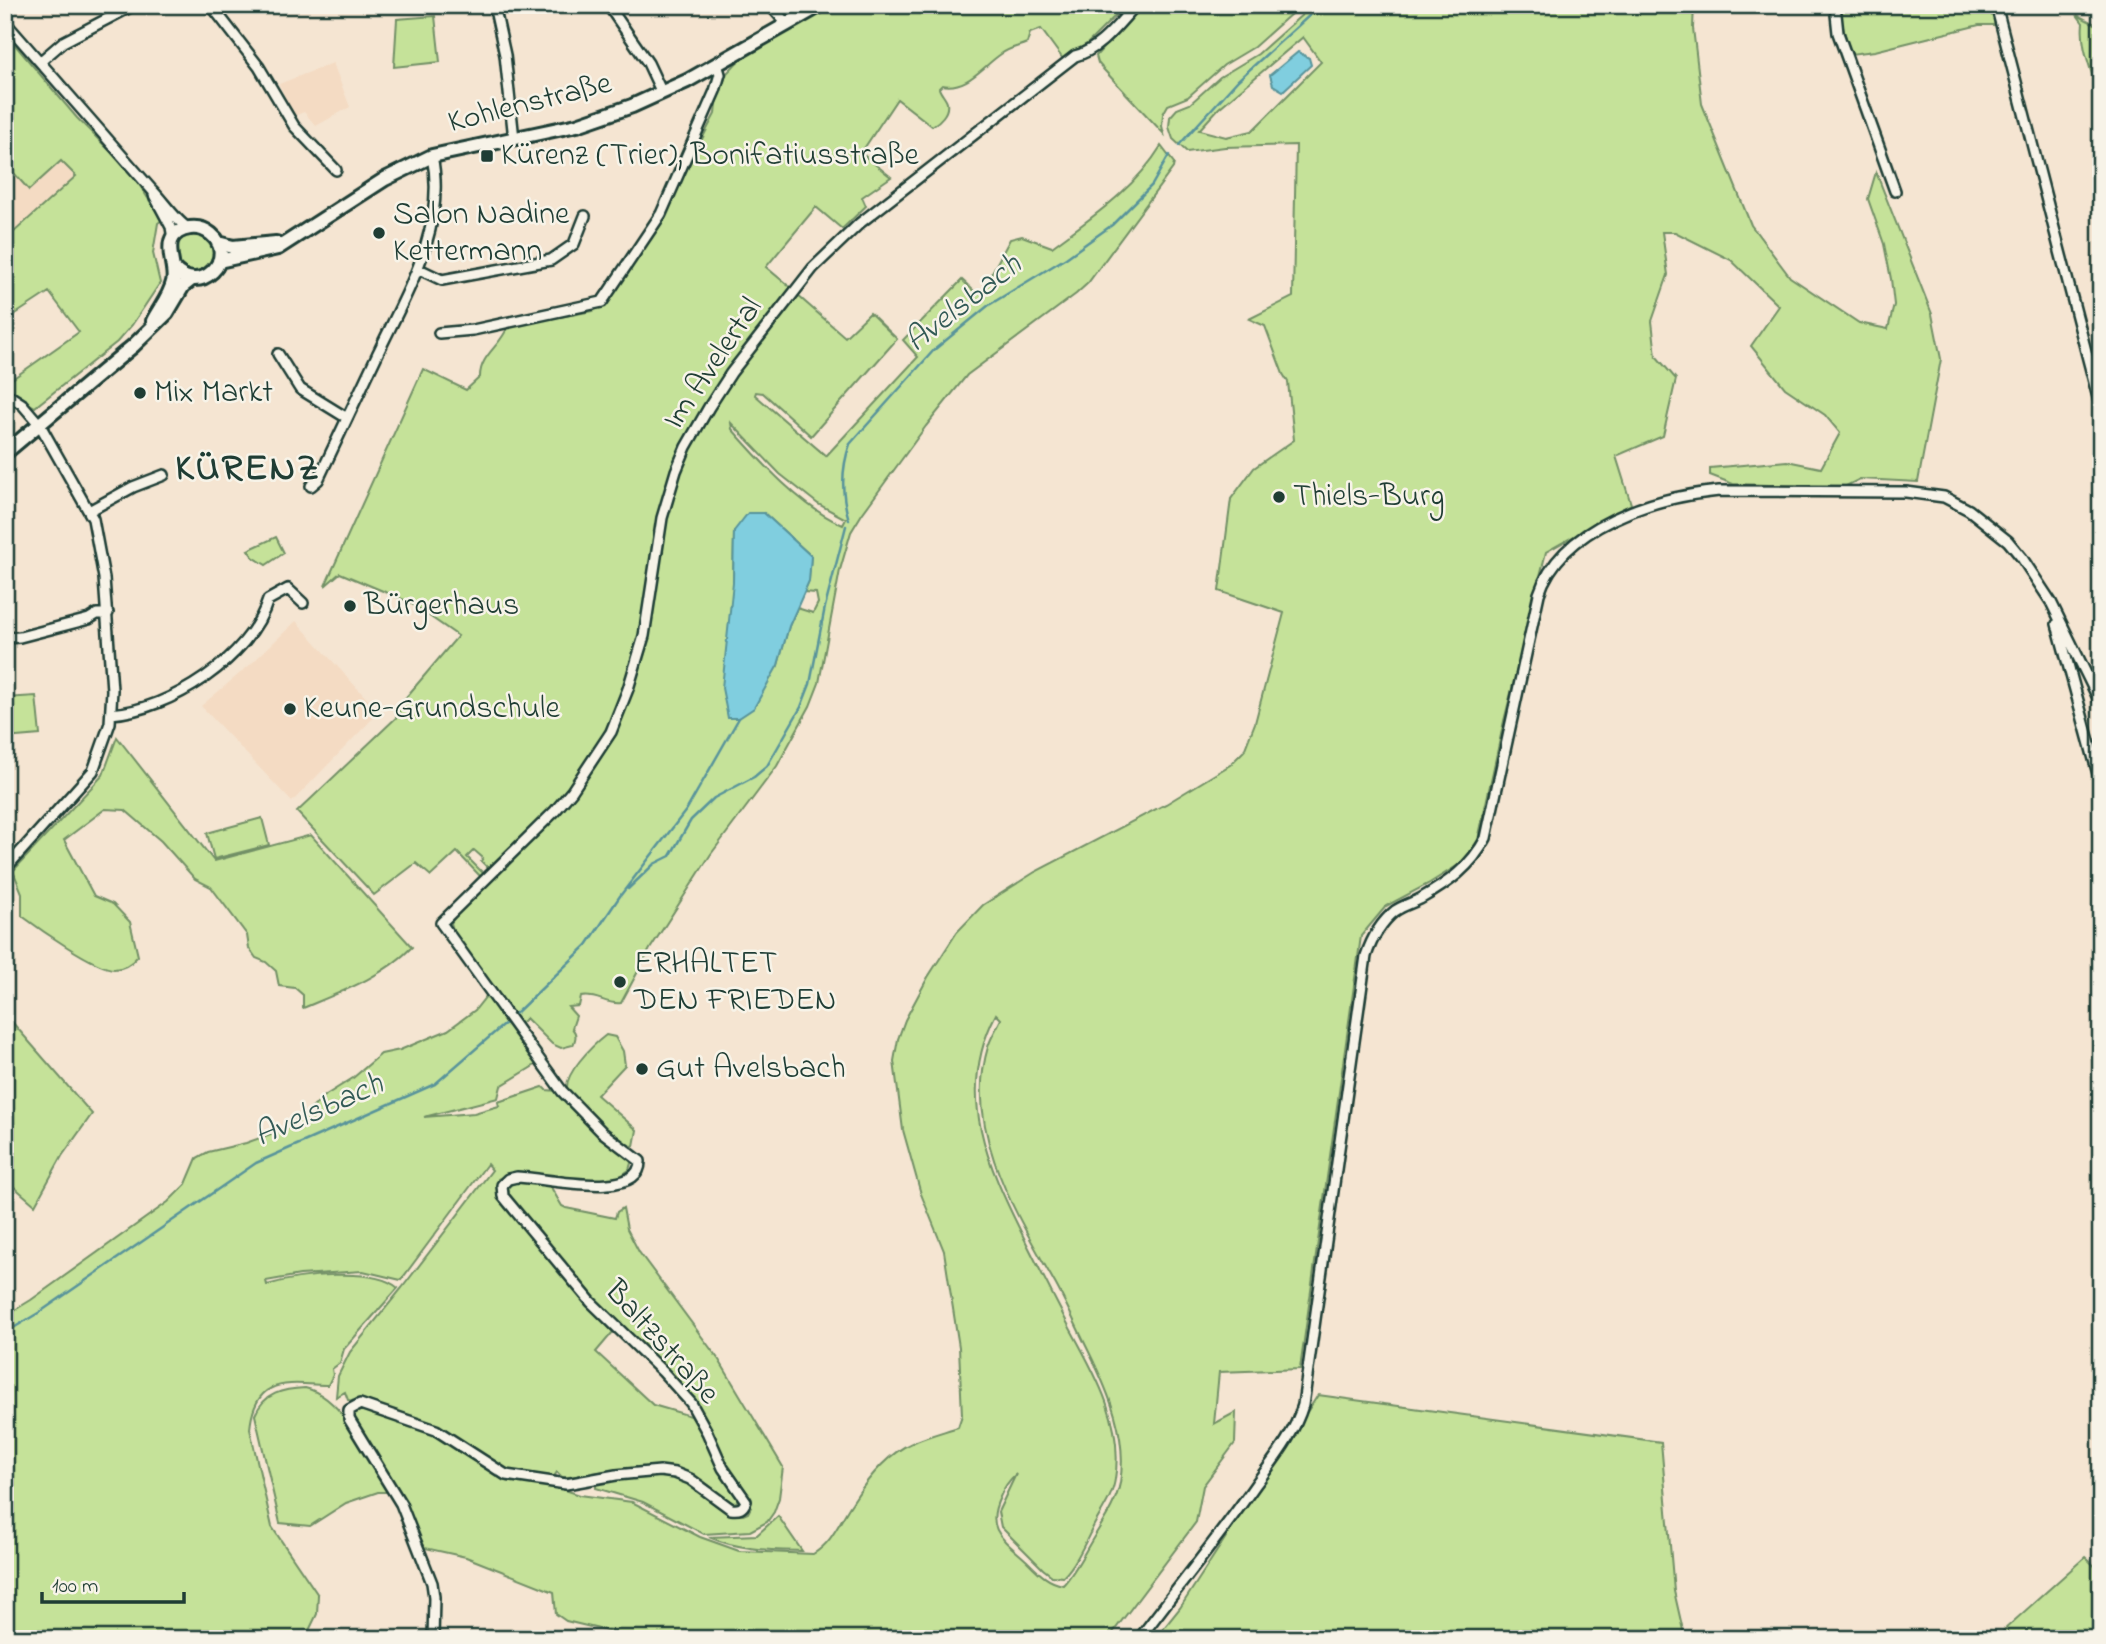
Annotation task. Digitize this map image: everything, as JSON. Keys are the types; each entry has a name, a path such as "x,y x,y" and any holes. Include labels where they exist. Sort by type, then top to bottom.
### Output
{"main road":[{"name":"Kohlenstraße","path":"5,453 133,346 167,313 183,286 192,279 209,275 219,261 271,251 385,179 432,156 585,123 662,93 821,5"},
{"name":"Kohlenstraße","path":"188,229 207,231 218,243 233,247 292,240"},
{"path":"173,239 188,229"},
{"name":"Kohlenstraße","path":"150,328 173,284 169,253 173,239"},
{"path":"218,243 219,261"},
{"path":"173,268 192,279"}],"street":[{"path":"41,61 63,42 134,5"},
{"path":"211,5 259,67 294,126 336,170"},
{"path":"494,5 505,55 514,139"},
{"path":"608,5 648,64 662,93"},
{"path":"771,5 787,24"},
{"name":"Im Avelertal","path":"441,923 555,811 572,791 611,732 644,636 663,518 676,471 697,427 731,373 813,268 860,223 1075,56 1084,54 1108,36 1136,5"},
{"path":"1835,5 1838,33 1895,191"},
{"path":"1996,5 2101,409"},
{"path":"5,22 188,229"},
{"path":"439,333 473,330 601,302 661,214 715,91 720,74 717,64"},
{"path":"311,486 318,480 419,269 432,214 436,174 432,156"},
{"path":"152,190 170,225 173,239"},
{"path":"419,269 442,280 551,260 574,244 585,216"},
{"path":"278,354 300,389 347,418"},
{"path":"5,393 22,404 40,425 93,519 101,552 108,613 111,714 96,765 89,776 5,869"},
{"path":"89,511 133,487 164,475"},
{"path":"1139,1639 1244,1501 1284,1445 1299,1418 1366,956 1373,937 1397,910 1418,900 1461,872 1477,856 1482,846 1542,583 1563,554 1591,531 1623,515 1690,494 1719,491 1906,492 1944,497 1969,510 2008,541 2051,602 2101,704"},
{"path":"111,714 142,708 180,692 204,677 234,654 247,640 263,617 268,600 288,590 303,603"},
{"path":"2051,602 2101,785"},
{"path":"5,638 20,637 108,613"},
{"name":"Baltzstraße","path":"433,1639 432,1584 401,1504 349,1419 349,1410 354,1406 360,1404 380,1409 436,1430 506,1475 566,1485 616,1475 660,1471 690,1479 731,1509 738,1510 746,1501 723,1468 698,1413 682,1393 591,1302 503,1196 502,1185 510,1178 610,1185 636,1173 640,1161 602,1132 562,1091 441,923"}],"shaded area":[{"path":"333,63 350,107 316,126 304,112 294,116 279,84"},
{"path":"36,132 76,176 12,233 5,226 5,158"},
{"name":"Keune-Grundschule","path":"296,621 379,712 292,802 201,706"}],"green space":[{"path":"831,5 1126,5 1088,43 1063,59 1041,29 1030,33 1027,43 1004,52 967,81 951,86 942,85 939,88 947,107 945,114 932,126 897,99 861,153 891,177 862,197 866,206 842,229 816,207 766,267 791,288 740,356 750,357 797,295 845,337 870,313 897,339 811,436 763,393 756,392 755,395 826,456 918,357 903,340 962,280 974,291 982,291 1010,239 1022,236 1052,247 1125,189 1161,146 1174,163 1088,283 967,375 862,514 851,532 840,570 819,683 810,706 777,766 711,854 650,949 621,1003 581,997 579,1006 568,1007 576,1016 572,1028 575,1034 574,1043 561,1048 552,1044 526,1018 519,1025 454,933 451,923 458,912 561,811 614,734 633,685 625,689 600,741 577,778 549,813 512,850 509,848 488,868 481,861 483,858 474,850 467,857 484,874 481,877 457,852 431,876 416,863 374,895 297,812 400,714 397,708 458,636 409,602 340,573 325,586 423,369 466,390 480,377 483,363 508,326 593,311 603,304 651,236 715,114 716,103 727,73 744,55","holes":["731,423 780,474 818,504 846,519 843,525 813,508 783,483 732,429","764,513 811,556 809,580 804,592 816,593 818,603 813,613 797,608 778,665 733,582 734,531"]},
{"path":"1141,5 1301,5 1254,47 1224,65 1188,97 1168,105 1163,114 1164,134 1104,70 1096,56"},
{"path":"1313,5 1694,5 1693,28 1702,104 1751,225 1790,277 1859,323 1888,329 1894,305 1891,279 1884,244 1868,199 1876,172 1932,314 1941,359 1918,482 1860,479 1844,487 1733,484 1710,475 1710,468 1787,461 1821,468 1840,433 1825,415 1785,388 1751,346 1779,306 1731,260 1675,232 1662,232 1668,275 1652,321 1656,356 1676,379 1663,436 1616,456 1631,504 1546,552 1478,840 1463,862 1386,906 1361,936 1300,1369 1219,1372 1214,1424 1236,1412 1235,1443 1203,1486 1196,1522 1108,1639 640,1639 566,1621 556,1614 554,1592 466,1557 425,1548 400,1497 357,1426 352,1413 363,1402 348,1400 345,1392 336,1397 338,1376 350,1352 492,1170 487,1164 401,1280 363,1271 300,1275 266,1281 267,1285 315,1276 354,1275 387,1281 398,1288 344,1349 340,1363 332,1369 333,1375 328,1385 276,1386 266,1391 253,1412 250,1429 272,1527 318,1595 317,1614 305,1639 5,1639 5,1316 168,1202 186,1184 197,1158 208,1152 246,1143 293,1126 326,1095 353,1078 381,1054 400,1050 448,1030 475,1010 487,995 537,1064 501,1086 498,1098 424,1117 474,1113 499,1106 498,1102 543,1087 546,1090 558,1091 629,1156 629,1170 615,1180 591,1181 509,1174 498,1179 498,1194 575,1291 613,1332 596,1352 653,1405 691,1416 703,1433 722,1476 738,1496 737,1502 733,1503 693,1475 663,1467 631,1468 569,1477 562,1477 557,1472 557,1478 544,1479 532,1474 532,1479 580,1495 632,1502 700,1537 739,1551 813,1554 831,1538 864,1486 886,1461 912,1443 958,1427 962,1415 959,1347 944,1251 921,1194 903,1130 894,1061 905,1020 957,932 983,905 1035,872 1166,804 1230,765 1244,751 1255,723 1284,613 1219,591 1231,499 1254,468 1294,440 1288,382 1265,326 1249,319 1293,297 1296,145 1225,147 1187,152 1173,139 1169,127 1170,117 1177,109 1190,104 1220,77 1258,54","holes":["1303,37 1321,62 1252,131 1226,137 1199,130 1219,108","996,1014 1001,1019 988,1047 982,1078 988,1141 1011,1201 1065,1302 1103,1383 1115,1416 1121,1449 1120,1483 1115,1498 1079,1563 1063,1585 1043,1576 1004,1540 995,1526 996,1508 1005,1487 1016,1474 998,1512 1001,1527 1043,1569 1052,1576 1063,1577 1080,1553 1112,1492 1117,1459 1115,1439 1112,1420 1098,1382 1011,1212 988,1157 977,1101 978,1073 984,1044"]},
{"path":"1841,5 1990,5 1995,21 1994,25 1979,25 1875,51 1850,54 1842,23"},
{"path":"2077,15 2101,27 2101,100 2085,52 2083,23"},
{"path":"435,16 440,62 394,67 397,19"},
{"path":"5,33 77,118 131,172 162,220 158,223 153,253 160,283 132,325 117,342 35,407 5,389 5,384 79,332 49,292 5,321 5,226 13,233 76,176 61,161 29,190 5,163"},
{"path":"194,234 207,240 213,253 207,266 194,272 181,266 175,253 181,240"},
{"path":"276,537 284,553 266,565 253,557 248,550"},
{"path":"36,696 40,735 5,738 5,698"},
{"path":"117,737 214,861 311,835 412,947 401,958 375,975 303,1008 303,995 295,988 279,986 276,971 256,958 249,948 247,935 211,887 195,879 161,841 125,810 105,809 64,840 94,896 113,904 130,922 138,956 121,968 106,967 81,955 30,922 22,916 22,893 13,871 103,775"},
{"path":"262,818 269,845 214,859 207,833"},
{"path":"5,1014 92,1114 62,1156 35,1205 5,1179"},
{"path":"606,1035 615,1037 623,1051 625,1065 597,1095 637,1130 634,1146 617,1140 608,1133 568,1092 567,1085 574,1070 586,1053"},
{"path":"522,1180 549,1184 562,1206 566,1208 615,1218 617,1212 623,1208 627,1229 639,1252 719,1360 783,1467 779,1498 767,1522 750,1531 704,1534 643,1502 596,1488 596,1484 608,1480 668,1475 684,1480 732,1514 743,1515 748,1513 751,1507 749,1495 726,1466 698,1408 596,1302 509,1197 508,1186"},
{"path":"305,1388 332,1403 344,1416 389,1492 378,1492 346,1503 310,1526 280,1523 255,1415 269,1397"},
{"path":"1318,1395 1661,1442 1674,1591 1685,1639 1155,1639 1180,1608"},
{"path":"778,1516 802,1551 743,1547 709,1537 757,1535"},
{"path":"2085,1557 2101,1572 2101,1639 1994,1639"}],"water":[{"path":"1298,52 1309,58 1311,65 1283,91 1273,85 1270,75"},
{"path":"748,513 764,513 811,556 809,581 789,626 778,665 754,708 739,718 728,718 722,688 733,582 734,531"}],"waterway":[{"name":"Avelsbach","path":"1179,145 1238,80 1321,5"},
{"name":"Avelsbach","path":"849,520 843,482 850,444 934,350 989,305 1066,258 1112,225 1152,185 1169,155"},
{"name":"Avelsbach","path":"628,889 654,864 670,856 691,820 714,798 754,777 767,766 801,707 810,684 825,607 846,526"},
{"name":"Avelsbach","path":"513,1016 587,945 620,896 687,809 739,718"},
{"name":"Avelsbach","path":"5,1333 40,1312 256,1163 435,1084 508,1021"}],"place":[{"name":"Kürenz (Trier), Bonifatiusstraße","path":"487,156"},
{"name":"Salon Nadine Kettermann","path":"379,233"},
{"name":"Mix Markt","path":"140,393"},
{"name":"Thiels-Burg","path":"1279,497"},
{"name":"Bürgerhaus","path":"350,606"},
{"name":"Keune-Grundschule","path":"290,709"},
{"name":"ERHALTET DEN FRIEDEN","path":"620,982"},
{"name":"Gut Avelsbach","path":"642,1069"}],"district":[{"name":"KÜRENZ","path":"248,470"}]}
